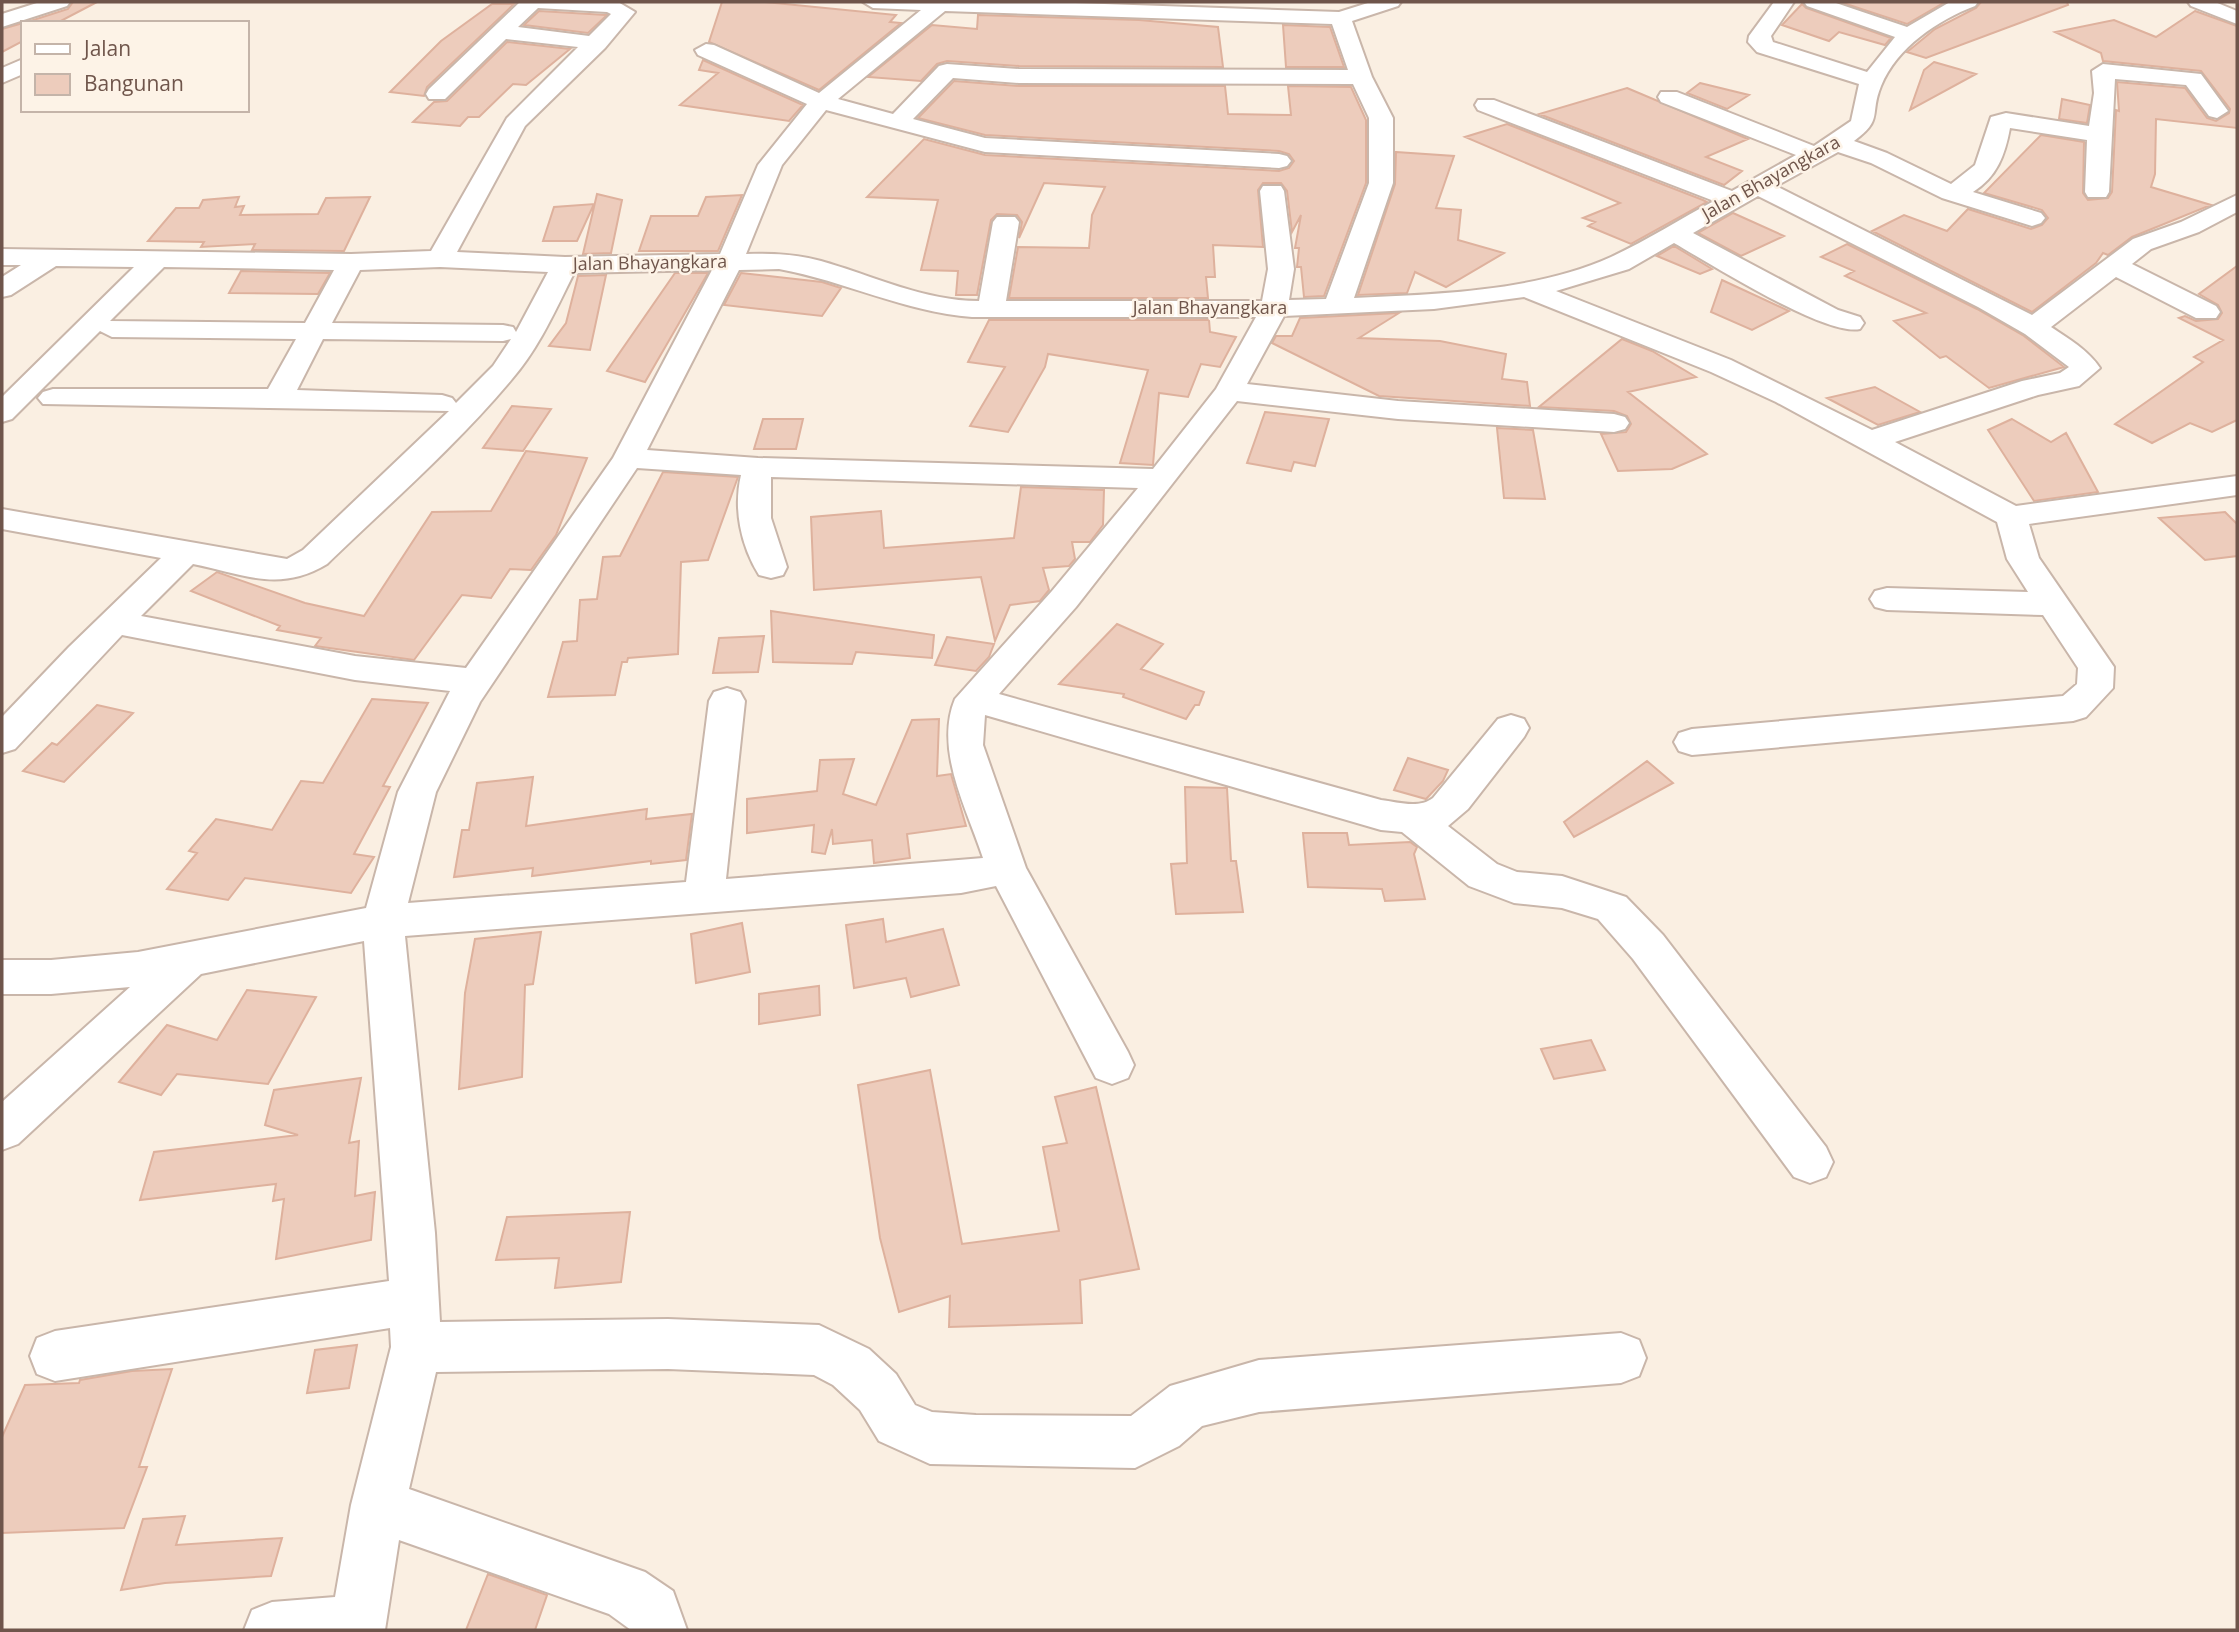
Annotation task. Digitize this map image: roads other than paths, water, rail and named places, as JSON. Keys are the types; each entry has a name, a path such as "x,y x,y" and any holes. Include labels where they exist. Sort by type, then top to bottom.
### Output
{"street":[{"path":"2,21 60,2"},
{"path":"438,94 532,2"},
{"path":"440,259 515,123 624,15 622,9 610,4 540,2"},
{"path":"873,2 1340,19 1391,2"},
{"path":"1784,2 1760,36 1759,42 1765,47 1872,81"},
{"path":"1814,2 1909,34"},
{"name":"Jalan Bhayangkara","path":"2,257 351,262 440,259 565,265 779,261 813,267 935,306 991,309 1273,309 1467,299 1530,290 1586,276 1620,263 1825,148 1862,124 1872,81 1909,34 1924,21 1968,2"},
{"path":"2198,2 2237,18"},
{"path":"272,1630 358,1627 378,1505 415,1324 411,1233 383,921 417,792 464,698 628,458 730,261 770,165 792,134 821,102 941,4"},
{"path":"1337,307 1381,183 1381,118 1361,77 1340,19"},
{"path":"502,32 597,43"},
{"path":"706,50 821,102 985,145 1279,161"},
{"path":"2,76 21,67"},
{"path":"897,123 947,71 1019,76 1361,77"},
{"path":"2097,192 2099,135 2105,93 2104,71 2193,79 2217,111"},
{"path":"1669,97 1825,148 1879,158 1951,193 2032,218"},
{"path":"1486,105 1732,199"},
{"path":"1951,193 1973,185 1986,169 2001,120 2099,135"},
{"path":"1757,186 2034,327 2081,358 2086,368 2081,374 1871,440"},
{"path":"1112,1065 1007,869 965,745 967,714 973,699 1065,599 1163,479 1228,391 1273,309 1282,269 1272,191"},
{"path":"2034,327 2142,244 2190,226 2237,202"},
{"path":"991,309 1006,222"},
{"path":"1674,233 1828,316 1850,323"},
{"path":"2,289 50,258"},
{"path":"2,413 157,259"},
{"path":"278,398 317,331 351,262"},
{"path":"2,519 186,552 265,570 296,568 315,556 426,452 503,372 528,335 565,265"},
{"path":"2116,266 2206,312"},
{"path":"1530,290 1721,366 1871,440 2011,517 2230,494"},
{"path":"112,329 503,333"},
{"path":"1228,391 1398,410 1614,423"},
{"path":"53,398 278,398 442,404"},
{"path":"628,458 758,467 1163,479"},
{"path":"758,467 752,511 757,538 771,567"},
{"path":"1692,742 2073,708 2095,688 2096,667 2023,559 2011,517"},
{"path":"2,740 186,552"},
{"path":"1887,599 2055,604"},
{"path":"115,622 355,668 475,682"},
{"path":"973,699 1381,815 1412,819 1428,818 1450,807 1511,728"},
{"path":"704,896 727,701"},
{"path":"1412,819 1483,875 1514,887 1562,892 1612,908 1648,947 1810,1161"},
{"path":"2,976 51,977 138,969 192,956 383,921 961,877 1007,869"},
{"path":"2,1130 192,956"},
{"path":"55,1356 415,1324 667,1344 819,1350 851,1367 878,1392 897,1423 930,1438 976,1441 1135,1442 1161,1428 1188,1404 1259,1386 1621,1359"},
{"path":"378,1505 625,1592 653,1611 659,1630"}]}
